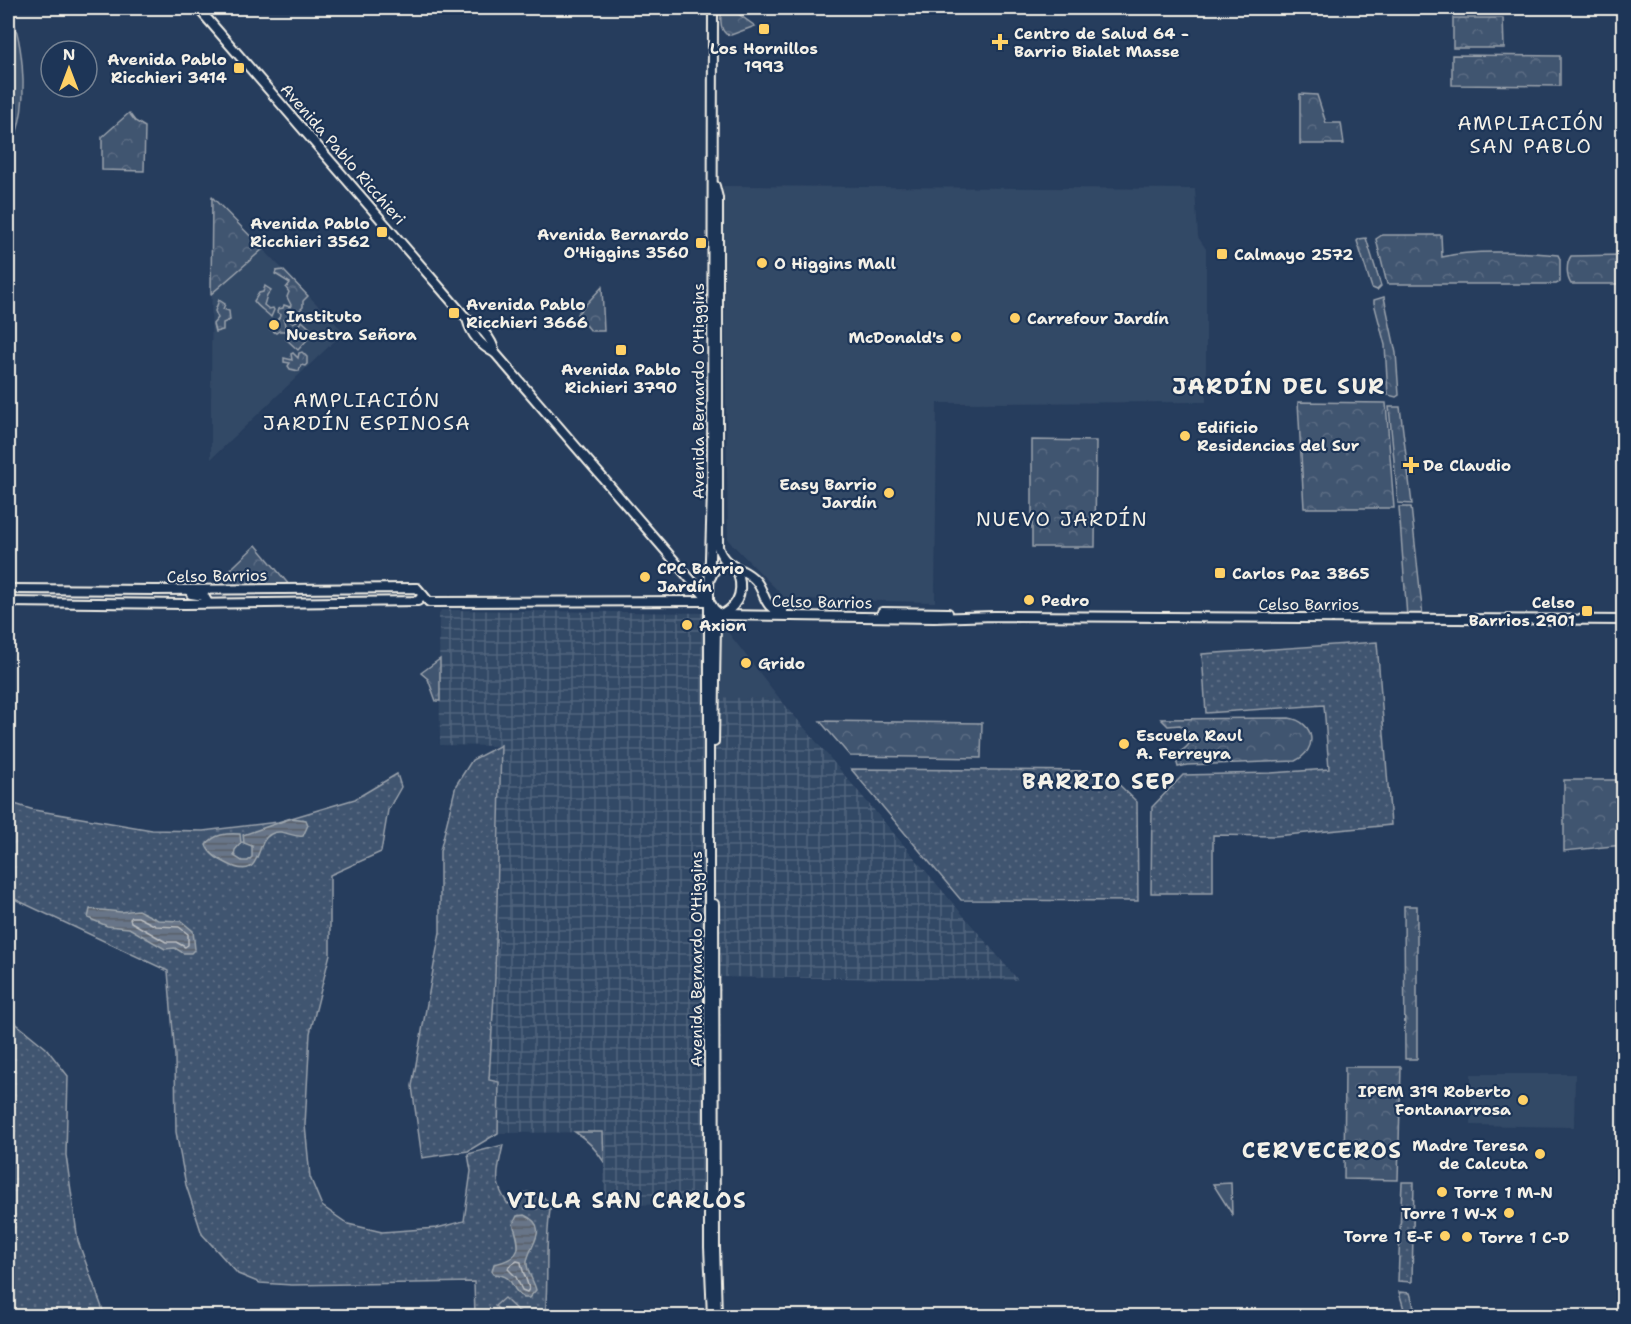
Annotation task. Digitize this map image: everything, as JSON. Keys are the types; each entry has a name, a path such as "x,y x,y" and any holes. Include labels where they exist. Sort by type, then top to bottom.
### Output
{"main road":[{"name":"Avenida Pablo Ricchieri","path":"198,8 467,319 475,336 488,350 495,353 709,601"},
{"name":"Avenida Bernardo O'Higgins","path":"711,1317 712,898 709,584 712,491 713,8"},
{"name":"Avenida Bernardo O'Higgins","path":"713,181 718,198 718,547 721,555 732,566"},
{"path":"712,491 714,504 719,509"},
{"path":"709,584 711,575 720,565 732,566 740,582 740,595 734,606 721,615 709,601"},
{"name":"Celso Barrios","path":"732,566 755,579 771,608 777,610 935,612 994,616"},
{"name":"Celso Barrios","path":"8,589 417,588 429,602 709,601"},
{"path":"115,603 112,596 119,590"},
{"path":"155,590 167,593 200,594 208,603"},
{"name":"Celso Barrios","path":"8,602 418,601 423,595"},
{"path":"749,615 760,609 765,599"},
{"name":"Avenida Bernardo O'Higgins","path":"709,601 716,624 711,822"},
{"name":"Avenida Bernardo O'Higgins","path":"716,624 721,615"},
{"name":"Celso Barrios","path":"721,615 934,618 994,616 1623,620"},
{"name":"Avenida Bernardo O'Higgins","path":"712,1012 717,1317"}],"shaded area":[{"path":"723,186 1195,189 1198,237 1206,249 1206,402 937,403 935,602 786,599 728,540"},
{"name":"Instituto Nuestra Señora","path":"212,197 344,332 211,459 211,419"},
{"path":"441,610 706,613 706,697 780,699 1018,980 721,977 720,1204 605,1205 603,1132 498,1133 499,1082 489,1081 488,988 498,946 501,746 440,745 439,615"},
{"path":"713,613 780,699 706,698"},
{"name":"IPEM 319 Roberto Fontanarrosa","path":"1471,1074 1575,1074 1574,1127 1471,1125"}],"green space":[{"path":"8,8 20,49 23,96 19,124 8,160"},
{"path":"724,8 730,8 755,26 731,35 726,34 721,22"},
{"path":"1453,18 1503,18 1504,48 1453,48"},
{"path":"1452,55 1560,56 1560,86 1452,85"},
{"path":"1300,94 1317,95 1326,123 1341,123 1344,144 1300,144"},
{"path":"129,113 135,121 145,127 144,171 102,170 102,137"},
{"path":"212,197 263,249 211,294"},
{"path":"1382,235 1441,235 1442,257 1484,252 1558,255 1560,282 1556,284 1387,284 1376,239"},
{"path":"1366,238 1381,286 1377,290 1372,288 1357,241"},
{"path":"1623,255 1623,284 1571,284 1567,270 1571,256"},
{"path":"283,270 308,296 303,301 297,321 292,323 287,319 284,320 286,331 276,333 270,329 281,315 277,312 278,309 283,308 284,305 290,307 291,305 286,288 290,283 275,274 276,271"},
{"path":"265,286 271,290 264,305 269,309 273,308 271,317 254,301 259,293 263,292"},
{"path":"602,287 604,331 591,331 577,314"},
{"path":"1384,297 1396,353 1399,395 1396,397 1388,395 1385,345 1374,303 1374,300"},
{"path":"219,300 225,304 223,309 229,311 230,320 223,323 223,330 215,332 213,324 218,318 215,311"},
{"path":"302,321 314,332 298,350 286,339"},
{"path":"302,352 307,357 307,364 301,365 299,371 290,369 288,366 290,363 284,362 284,358 292,360 291,354 293,353 298,358 299,353"},
{"path":"1298,402 1386,403 1394,508 1304,508"},
{"path":"1389,407 1400,407 1412,504 1398,503"},
{"path":"1032,440 1096,441 1095,547 1032,547"},
{"path":"1399,507 1411,507 1423,617 1407,617"},
{"path":"256,545 290,586 212,587"},
{"path":"1377,642 1391,825 1275,836 1213,835 1213,893 1151,893 1152,807 1183,775 1329,769 1324,705 1206,713 1202,654"},
{"path":"440,659 440,701 436,701 428,679 421,673"},
{"path":"1289,718 1304,725 1311,737 1308,750 1295,761 1178,767 1175,756 1187,747 1190,742 1189,733 1180,725 1168,726 1161,719"},
{"path":"820,721 982,723 981,758 850,756"},
{"path":"501,745 495,978 489,1080 499,1082 498,1133 468,1151 422,1158 412,1086 440,932 440,851 456,785 472,760"},
{"path":"851,769 1105,771 1137,802 1138,901 961,900"},
{"path":"397,774 401,787 388,810 381,852 330,875 330,954 310,1033 305,1125 310,1177 322,1206 348,1224 382,1232 437,1228 464,1221 471,1171 468,1154 503,1145 498,1182 508,1204 527,1192 541,1195 551,1204 545,1316 475,1316 474,1282 292,1285 260,1283 238,1274 202,1234 186,1185 176,1132 175,1056 168,971 8,896 8,802 34,810 152,830 203,831 278,822 355,799"},
{"path":"1564,780 1623,780 1623,845 1564,851"},
{"path":"244,842 251,845 254,852 251,859 244,862 237,859 234,852 237,845"},
{"path":"1404,906 1417,906 1417,1059 1405,1059"},
{"path":"8,1020 14,1022 46,1048 68,1076 66,1155 78,1241 105,1316 8,1316"},
{"path":"1345,1067 1401,1067 1398,1180 1344,1179"},
{"path":"575,1132 603,1132 604,1162 591,1145"},
{"path":"1402,1182 1414,1182 1412,1282 1398,1281"},
{"path":"1231,1183 1232,1214 1213,1184"},
{"path":"1399,1292 1410,1293 1417,1316 1406,1316"},
{"path":"504,1298 520,1313 516,1316 506,1316 495,1306"}],"water":[{"path":"292,818 306,820 308,825 303,836 279,832 271,834 265,839 256,860 247,869 238,868 220,860 206,845 213,838 221,835 240,834 241,843 235,850 234,856 242,861 248,861 252,857 252,846 244,843 243,835"},
{"path":"90,909 121,912 138,910 158,920 181,921 193,931 195,949 191,953 183,953 175,948 165,949 129,928 107,926 88,918"},
{"path":"524,1215 532,1220 538,1231 527,1262 536,1290 529,1298 524,1298 519,1294 506,1277 494,1274 492,1271 494,1264 515,1255 518,1245 513,1224 517,1216"}],"place":[{"name":"Los Hornillos 1993","path":"764,29"},
{"name":"Centro de Salud 64 - Barrio Bialet Masse","path":"1000,42"},
{"name":"Avenida Pablo Ricchieri 3414","path":"239,68"},
{"name":"Avenida Pablo Ricchieri 3562","path":"382,232"},
{"name":"Avenida Bernardo O'Higgins 3560","path":"701,243"},
{"name":"Calmayo 2572","path":"1222,254"},
{"name":"O Higgins Mall","path":"762,263"},
{"name":"Avenida Pablo Ricchieri 3666","path":"454,313"},
{"name":"Carrefour Jardín","path":"1015,318"},
{"name":"Instituto Nuestra Señora","path":"274,325"},
{"name":"McDonald's","path":"956,337"},
{"name":"Avenida Pablo Richieri 3790","path":"621,350"},
{"name":"Edificio Residencias del Sur","path":"1185,436"},
{"name":"De Claudio","path":"1411,465"},
{"name":"Easy Barrio Jardín","path":"889,493"},
{"name":"Carlos Paz 3865","path":"1220,573"},
{"name":"CPC Barrio Jardín","path":"645,577"},
{"name":"Pedro","path":"1029,600"},
{"name":"Celso Barrios 2901","path":"1587,611"},
{"name":"Axion","path":"687,625"},
{"name":"Grido","path":"746,663"},
{"name":"Escuela Raul A. Ferreyra","path":"1124,744"},
{"name":"IPEM 319 Roberto Fontanarrosa","path":"1523,1100"},
{"name":"Madre Teresa de Calcuta","path":"1540,1154"},
{"name":"Torre 1 M-N","path":"1442,1192"},
{"name":"Torre 1 W-X","path":"1509,1213"},
{"name":"Torre 1 E-F","path":"1445,1236"},
{"name":"Torre 1 C-D","path":"1467,1237"}],"district":[{"name":"AMPLIACIÓN SAN PABLO","path":"1531,134"},
{"name":"JARDÍN DEL SUR","path":"1279,386"},
{"name":"AMPLIACIÓN JARDÍN ESPINOSA","path":"367,412"},
{"name":"NUEVO JARDÍN","path":"1062,519"},
{"name":"BARRIO SEP","path":"1099,781"},
{"name":"CERVECEROS","path":"1322,1150"},
{"name":"VILLA SAN CARLOS","path":"627,1200"}]}
